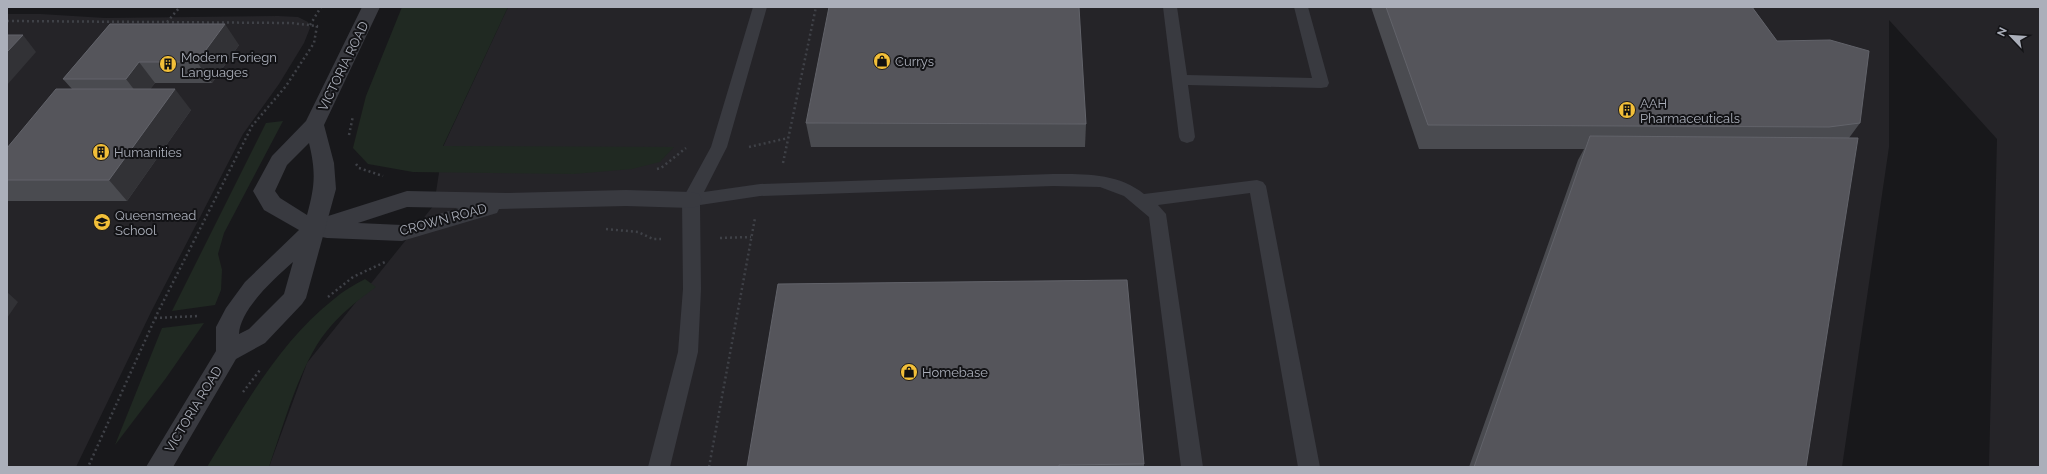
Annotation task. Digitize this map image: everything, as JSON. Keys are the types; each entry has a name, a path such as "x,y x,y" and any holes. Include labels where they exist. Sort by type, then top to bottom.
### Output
{"street":[{"name":"VICTORIA ROAD","path":"314,229 272,204 264,191 279,161 314,125 371,7"},
{"name":"VICTORIA ROAD","path":"160,467 228,352 257,336 294,298 325,189 324,163 314,125"},
{"name":"CROWN ROAD","path":"314,229 407,199 507,202 626,198 691,200"},
{"name":"CROWN ROAD","path":"314,229 402,233 507,202"},
{"name":"VICTORIA ROAD","path":"228,352 227,328 235,314 254,287 314,229"}],"lane":[{"path":"660,467 688,352 692,289 691,200 719,147 760,7"},
{"path":"1170,7 1187,137"},
{"path":"1179,80 1321,83 1302,7"},
{"path":"691,200 760,190 1053,180 1101,181 1130,192 1157,214 1192,467"},
{"path":"1140,201 1257,186 1309,467"}],"path":[{"path":"167,22 180,7"},
{"path":"310,25 321,7"},
{"path":"710,467 760,190 781,171 816,7"},
{"path":"7,21 291,23 317,26 314,43 286,86 252,126 158,312 88,467"},
{"path":"347,143 354,112"},
{"path":"654,170 661,168 684,148 719,147 739,150 788,138"},
{"path":"354,162 359,168 375,175 407,177 407,199"},
{"path":"600,228 638,232 653,239 751,237"}],"shaded area":[{"path":"402,7 508,7 443,146 674,147 660,162 632,169 574,174 413,172 368,164 353,148 366,96"},
{"path":"508,7 2040,7 2040,467 1989,467 1997,139 1889,20 1889,147 1842,467 269,467 307,363 434,205 443,147"},
{"name":"Queensmead School","path":"7,14 41,14 105,18 278,16 298,17 308,22 310,28 304,43 279,84 243,134 152,310 76,467 7,467"},
{"path":"283,121 224,233 218,254 222,270 221,290 215,305 172,311 266,123"},
{"path":"365,279 376,287 337,319 317,345 308,361 286,415 269,467 207,467 234,422 279,355 314,316 337,296"},
{"path":"204,323 166,378 115,445 162,328"}],"building":[{"path":"829,7 1079,7 1086,124 806,123"},
{"name":"AAH Pharmaceuticals","path":"1386,7 1752,7 1777,41 1830,40 1869,51 1860,123 1829,127 1428,125"},
{"path":"110,24 225,24 197,62 139,62 126,79 63,79"},
{"path":"7,35 23,35 7,52"},
{"path":"56,89 175,89 109,180 7,180 7,148"},
{"path":"1590,136 1858,138 1806,467 1474,467"},
{"path":"1127,280 1144,464 1059,465 1059,467 747,467 778,284"}],"place":[{"name":"Currys","path":"882,61"},
{"name":"Modern Foriegn Languages","path":"168,64"},
{"name":"AAH Pharmaceuticals","path":"1627,110"},
{"name":"Humanities","path":"101,152"},
{"name":"Queensmead School","path":"102,222"},
{"name":"Homebase","path":"909,372"}]}
